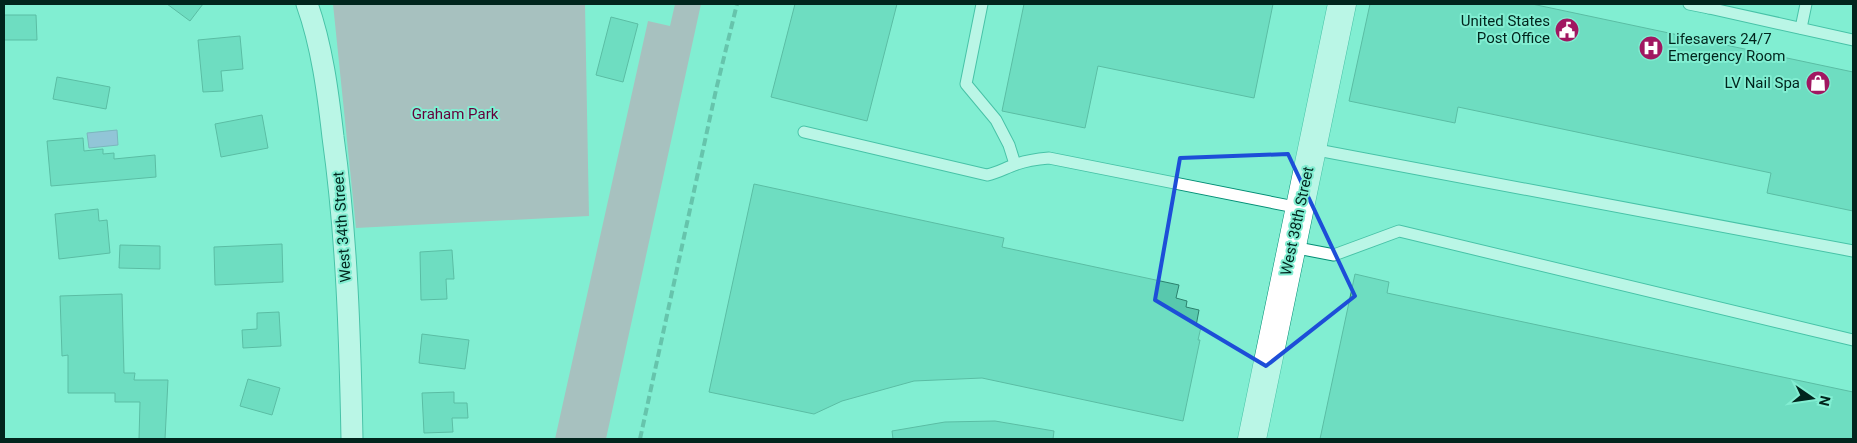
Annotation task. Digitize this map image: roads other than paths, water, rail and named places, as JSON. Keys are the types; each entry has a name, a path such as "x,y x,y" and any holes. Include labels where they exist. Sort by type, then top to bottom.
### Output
{"street":[{"name":"West 38th Street","path":"1252,439 1342,4"},
{"name":"West 34th Street","path":"310,8 327,86 342,200 350,351 352,439"}],"lane":[{"path":"982,4 966,84 996,120 1009,145 1015,164"},
{"path":"1689,4 1745,10 1801,28 1853,40"},
{"path":"1801,28 1806,4"},
{"path":"804,132 987,175 1000,172 1015,164 1049,158 1300,208"},
{"path":"1312,149 1853,251"},
{"path":"1292,247 1334,255 1399,232 1853,340"}],"railway":[{"path":"640,439 716,90 737,4"}],"place":[{"name":"United States Post Office","path":"1567,30"},
{"name":"Lifesavers 24/7 Emergency Room","path":"1651,48"},
{"name":"LV Nail Spa","path":"1818,83"}],"park label":[{"name":"Graham Park","path":"455,114"}]}
